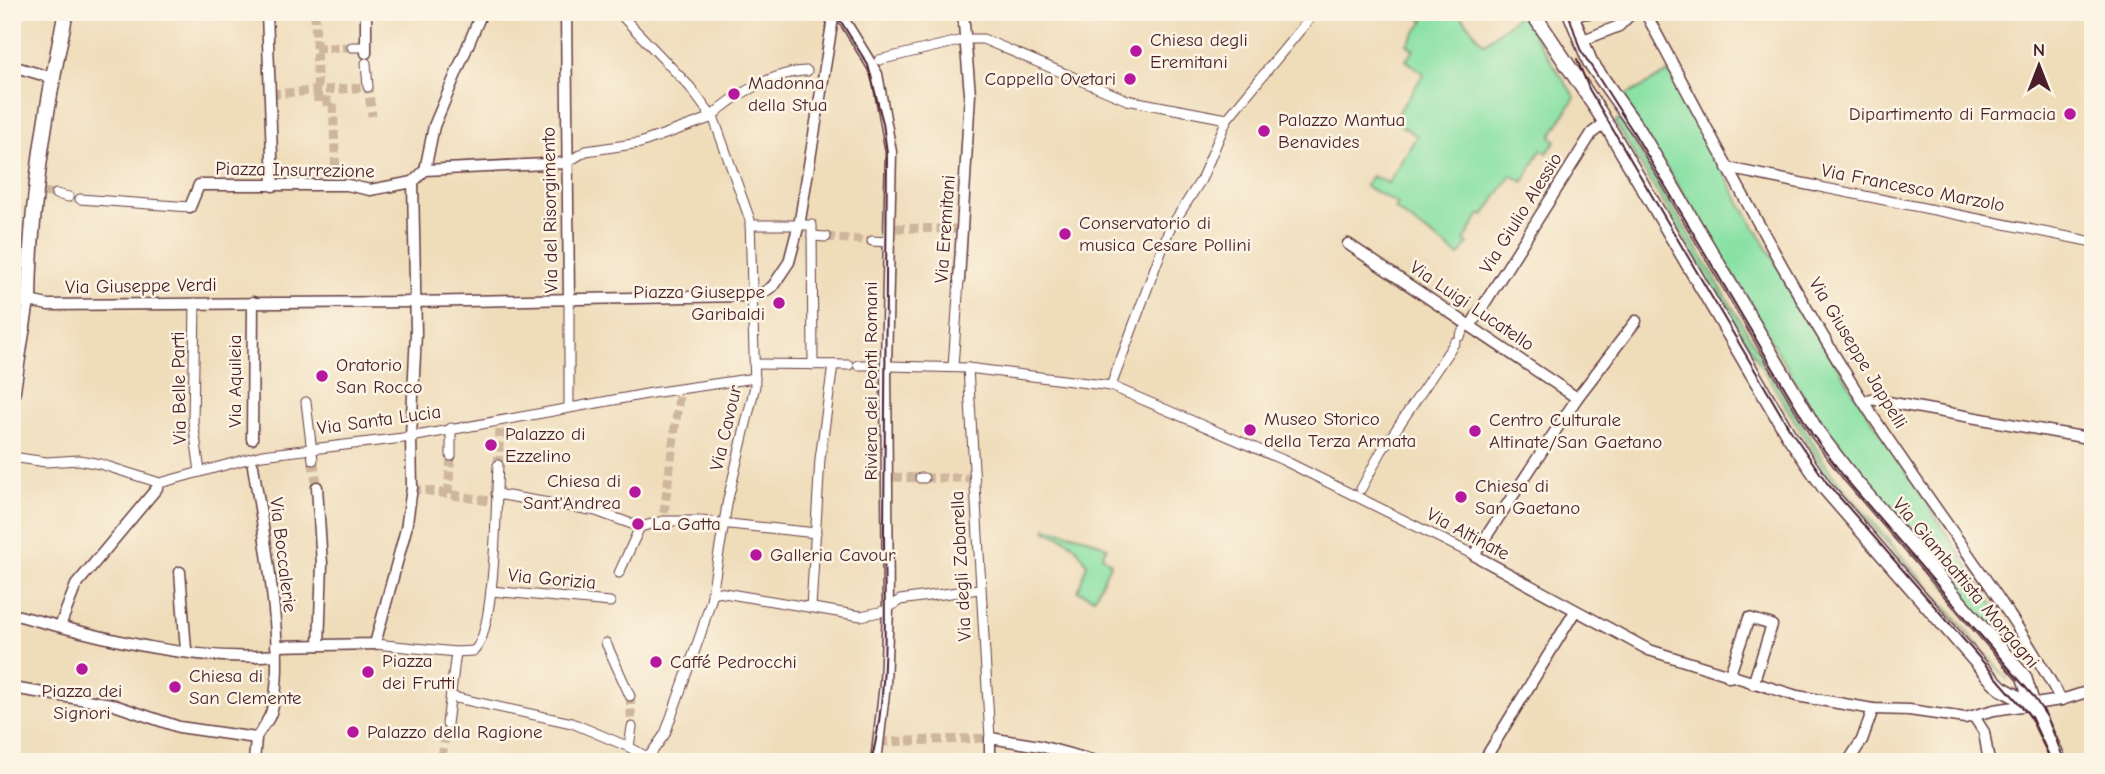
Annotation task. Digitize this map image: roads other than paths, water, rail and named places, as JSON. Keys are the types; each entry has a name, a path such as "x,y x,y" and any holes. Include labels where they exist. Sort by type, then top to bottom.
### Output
{"street":[{"path":"13,402 29,301 49,77 66,12"},
{"path":"267,12 273,186"},
{"path":"366,12 368,87"},
{"path":"375,644 406,529 412,488 413,182 425,170 433,126 482,12"},
{"name":"Via del Risorgimento","path":"566,12 569,407"},
{"path":"618,12 691,88 712,117 750,223 746,296 754,364 873,365"},
{"path":"746,296 763,293 779,281 789,262 799,225 836,12"},
{"name":"Riviera dei Ponti Romani","path":"836,12 877,74 891,152 893,228 889,242 886,365 890,477 888,608 884,696 876,762"},
{"name":"Via Eremitani","path":"953,367 970,94 963,12"},
{"path":"1111,386 1169,230 1201,180 1221,139 1227,119 1315,12"},
{"name":"Via Giambattista Morgagni","path":"1532,12 1605,123 1788,434 1825,488 1989,676 2001,688 2033,706"},
{"path":"1571,13 1597,12"},
{"path":"1554,44 1565,46 1619,26 1633,12"},
{"name":"Via Giuseppe Jappelli","path":"1645,12 1727,168 1865,404 2001,605 2061,700"},
{"name":"Via Giambattista Morgagni","path":"1571,13 1590,62 1639,131 1828,447 2024,677 2033,706"},
{"path":"879,60 967,39 983,39 1127,100 1227,119"},
{"path":"352,47 366,54"},
{"path":"12,66 49,77"},
{"path":"425,170 566,163 586,151 640,143 712,117 719,109 774,79 791,71 807,71"},
{"name":"Via Giulio Alessio","path":"1361,489 1381,452 1462,334 1592,133 1605,123"},
{"name":"Via Francesco Marzolo","path":"1727,168 2093,242"},
{"name":"Piazza Insurrezione","path":"190,207 199,185 273,186 337,180 370,190 413,182"},
{"path":"56,194 68,197"},
{"path":"80,199 190,207"},
{"path":"750,223 812,225 817,365"},
{"path":"812,236 826,237"},
{"path":"872,240 889,242"},
{"name":"Via Luigi Lucatello","path":"1348,244 1462,334 1577,398"},
{"name":"Via Giuseppe Verdi","path":"29,301 48,304 414,302 746,296"},
{"path":"12,297 29,301"},
{"name":"Via Aquileia","path":"253,302 253,462"},
{"name":"Via Belle Parti","path":"195,303 193,421 200,472"},
{"path":"1474,555 1577,398 1636,321"},
{"name":"Via Cavour","path":"649,761 666,734 712,596 719,522 727,499 755,378 754,364"},
{"path":"816,608 820,458 833,365"},
{"name":"Via Altinate","path":"889,366 968,368 1111,386 1283,460 1474,555 1574,612 1648,650 1797,696 1873,709 1975,718 1994,710 2033,706 2093,690"},
{"name":"Via degli Zabarella","path":"968,368 978,589 990,762"},
{"name":"Via Santa Lucia","path":"159,485 200,472 310,447 411,437 451,428 500,424 569,407 679,393 755,378"},
{"path":"1865,404 1871,399 2093,439"},
{"path":"306,402 313,460"},
{"path":"451,428 451,456"},
{"path":"12,457 46,463 79,460 119,468 159,485 76,585 60,626"},
{"name":"Via Boccalerie","path":"253,462 276,650"},
{"path":"12,614 157,646 233,657 318,645 375,644 456,652 473,651 484,638 491,591 498,465"},
{"path":"317,487 322,564 318,645"},
{"path":"496,494 596,511 640,527 664,517 816,533"},
{"path":"619,573 640,527"},
{"path":"180,572 186,650"},
{"path":"712,596 861,616 888,608 900,600 978,589"},
{"name":"Via Gorizia","path":"491,591 610,602"},
{"path":"1483,762 1574,612"},
{"path":"1729,677 1749,618 1772,625 1753,684"},
{"path":"606,643 630,696"},
{"path":"254,762 256,738 274,710 276,650"},
{"path":"447,724 456,652"},
{"path":"12,688 111,704 179,727 256,738"},
{"path":"452,697 572,723 629,747 649,761"},
{"path":"2033,706 2060,762"},
{"path":"1848,762 1862,740 1873,709"},
{"path":"1975,718 1984,732 1989,762"},
{"path":"629,747 632,727"},
{"path":"990,738 1040,746 1099,762"}],"tunnel":[{"path":"315,12 318,102 333,101 336,176"},
{"path":"315,48 352,47"},
{"path":"271,94 368,87 372,116"},
{"path":"43,192 56,194"},
{"path":"896,228 957,229"},
{"path":"826,237 872,241"},
{"path":"664,513 679,397"},
{"path":"498,465 500,430"},
{"path":"448,494 451,456"},
{"path":"313,460 317,487"},
{"path":"893,477 920,478"},
{"path":"924,478 970,478"},
{"path":"412,488 495,502"},
{"path":"630,696 632,727"},
{"path":"442,757 447,724"},
{"path":"880,742 990,738"}],"tram line":[{"path":"835,12 868,65 883,123 887,153 885,646 881,705 871,762"},
{"path":"1568,12 1580,49 1634,133 1812,434 1848,482 2033,696 2047,717 2065,762"},
{"path":"1577,59 1589,89 1789,428 1827,483 2031,717 2052,762"}],"place":[{"name":"Chiesa degli Eremitani","path":"1136,51"},
{"name":"Cappella Ovetari","path":"1130,79"},
{"name":"Madonna della Stua","path":"734,94"},
{"name":"Dipartimento di Farmacia","path":"2070,114"},
{"name":"Palazzo Mantua Benavides","path":"1264,131"},
{"name":"Conservatorio di musica Cesare Pollini","path":"1065,234"},
{"name":"Piazza Giuseppe Garibaldi","path":"779,303"},
{"name":"Oratorio San Rocco","path":"322,376"},
{"name":"Museo Storico della Terza Armata","path":"1250,430"},
{"name":"Centro Culturale Altinate/San Gaetano","path":"1475,431"},
{"name":"Palazzo di Ezzelino","path":"491,445"},
{"name":"Chiesa di Sant'Andrea","path":"635,492"},
{"name":"Chiesa di San Gaetano","path":"1461,497"},
{"name":"La Gatta","path":"638,524"},
{"name":"Galleria Cavour","path":"756,555"},
{"name":"Caffé Pedrocchi","path":"656,662"},
{"name":"Piazza dei Signori","path":"82,669"},
{"name":"Piazza dei Frutti","path":"368,672"},
{"name":"Chiesa di San Clemente","path":"175,687"},
{"name":"Palazzo della Ragione","path":"353,732"}]}
